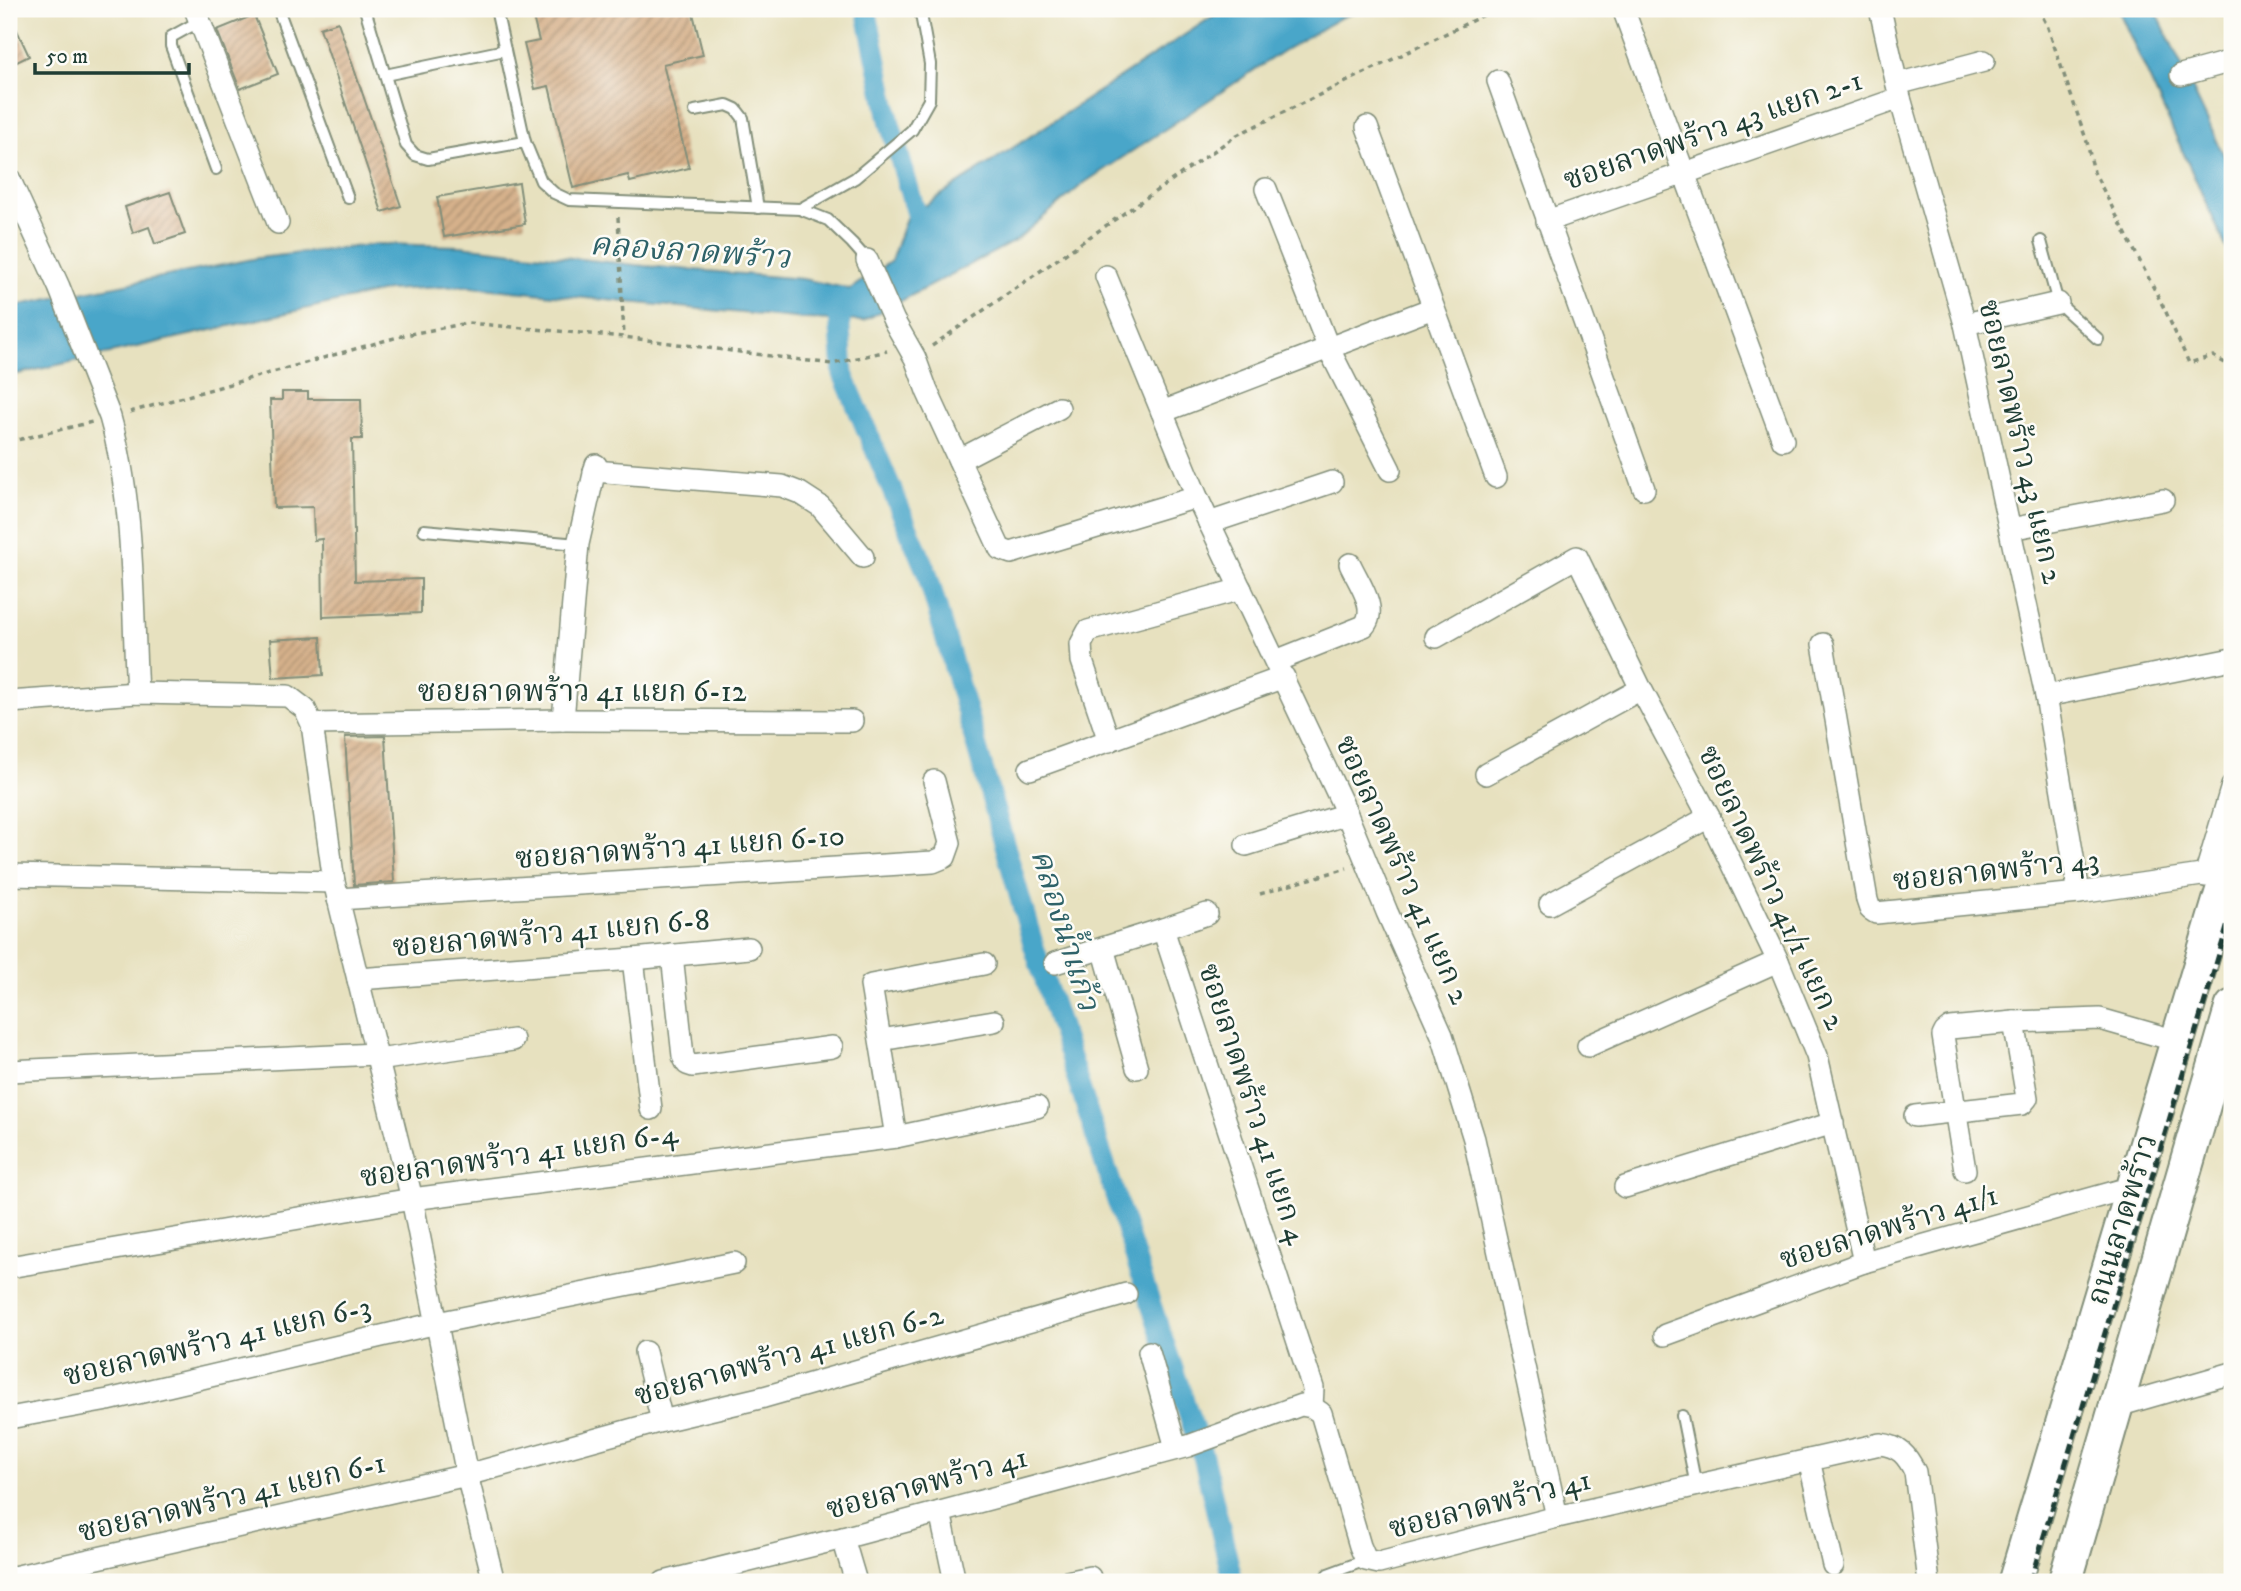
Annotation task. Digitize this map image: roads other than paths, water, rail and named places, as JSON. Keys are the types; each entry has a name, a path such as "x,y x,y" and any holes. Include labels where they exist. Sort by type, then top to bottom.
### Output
{"main road":[{"name":"ถนนลาดพร้าว","path":"2015,1582 2177,1041 2222,869"},
{"name":"ถนนลาดพร้าว","path":"2065,1582 2114,1407 2222,1079 2232,1007"}],"street":[{"name":"ซอยลาดพร้าว 43 แยก 2","path":"1880,9 1898,91 1965,324 2046,696 2079,893"},
{"path":"198,15 278,223"},
{"path":"1625,15 1783,440"},
{"name":"ซอยลาดพร้าว 43 แยก 2-1","path":"1547,221 1686,174 1898,91 1984,61"},
{"path":"2181,75 2232,61"},
{"path":"1498,81 1644,489"},
{"path":"1367,127 1496,477"},
{"path":"9,178 59,287 110,417 119,449 126,492 137,694"},
{"path":"1266,189 1328,349 1390,470"},
{"path":"867,260 894,321 915,358 927,391 1000,549 1011,553 1197,497"},
{"name":"ซอยลาดพร้าว 41 แยก 2","path":"1106,276 1197,497 1347,814 1442,1035 1474,1139 1558,1517"},
{"path":"1965,324 2058,303"},
{"path":"1162,412 1433,308"},
{"path":"959,460 1059,408"},
{"path":"563,720 578,544 595,468 782,486 800,493 820,506 863,557"},
{"path":"1209,523 1332,482"},
{"path":"2010,529 2162,500"},
{"name":"ซอยลาดพร้าว 41/1 แยก 2","path":"1436,637 1577,557 1641,689 1710,817 1778,961 1817,1056 1864,1262"},
{"path":"1030,769 1110,741 1280,669 1364,626 1370,620 1371,610 1350,564"},
{"path":"1110,741 1082,661 1081,644 1088,631 1241,589"},
{"name":"ซอยลาดพร้าว 43","path":"1823,644 1870,909 1876,913 2079,893 2222,869"},
{"path":"2046,696 2232,659"},
{"path":"1486,774 1641,689"},
{"path":"9,702 137,694 288,696 305,709 312,723 336,890 412,1199 467,1475 494,1582"},
{"name":"ซอยลาดพร้าว 41 แยก 6-12","path":"312,723 852,721"},
{"name":"ซอยลาดพร้าว 41 แยก 6-10","path":"9,875 336,890 933,862 945,857 950,843 934,781"},
{"path":"2222,869 2232,786"},
{"path":"1246,845 1347,814"},
{"path":"1550,904 1710,817"},
{"path":"1055,963 1207,914"},
{"name":"ซอยลาดพร้าว 41 แยก 4","path":"1163,929 1313,1388 1312,1407"},
{"name":"ซอยลาดพร้าว 41 แยก 6-8","path":"358,979 749,948"},
{"path":"1103,948 1137,1068"},
{"path":"672,955 683,1056 687,1064 693,1066 832,1047"},
{"path":"633,959 651,1109"},
{"path":"1588,1046 1778,961"},
{"path":"896,1137 871,985 984,964"},
{"path":"1965,1170 1943,1036 1950,1028 2014,1022 2100,1019 2177,1041"},
{"path":"881,1040 994,1021"},
{"path":"1915,1116 2022,1104 2027,1098 2014,1022"},
{"path":"9,1071 377,1057 513,1040"},
{"name":"ซอยลาดพร้าว 41 แยก 6-4","path":"9,1267 412,1199 896,1137 1037,1107"},
{"path":"1625,1187 1833,1123"},
{"name":"ซอยลาดพร้าว 41/1","path":"1665,1335 1864,1262 2132,1186"},
{"name":"ซอยลาดพร้าว 41 แยก 6-3","path":"9,1418 121,1397 437,1323 734,1263"},
{"name":"ซอยลาดพร้าว 41 แยก 6-2","path":"467,1475 662,1421 764,1397 1126,1294"},
{"path":"645,1352 662,1421"},
{"path":"1149,1352 1182,1447"},
{"path":"2114,1407 2232,1373"},
{"name":"ซอยลาดพร้าว 41","path":"664,1582 843,1538 1182,1447 1301,1405 1312,1407 1321,1413 1366,1560 1379,1563 1558,1517 1880,1444 1899,1448 1915,1472 1929,1582"},
{"path":"1809,1460 1833,1565"},
{"name":"ซอยลาดพร้าว 41 แยก 6-1","path":"9,1578 467,1475"},
{"path":"940,1512 955,1582"},
{"path":"843,1538 856,1582"},
{"path":"1067,1582 1090,1577"}],"lane":[{"path":"278,9 348,198"},
{"path":"365,9 406,145 415,155 428,159 525,142"},
{"path":"496,9 525,142 541,181 554,193 569,200 800,209 828,220 867,260"},
{"path":"800,209 855,178 912,130 929,100 930,64 920,9"},
{"path":"198,15 171,37 171,47 216,169"},
{"path":"385,75 505,50"},
{"path":"695,111 727,105 736,108 743,118 758,208"},
{"path":"2041,241 2058,303 2098,339"},
{"path":"424,530 578,544"},
{"path":"1682,1416 1696,1486"},
{"path":"1321,1582 1328,1574 1366,1560"}],"water":[{"path":"1224,9 1365,9 1340,18 1283,51 1084,183 1015,241 863,321 805,319 461,286 388,290 9,376 9,307 258,258 378,244 461,246 645,266 803,279 850,289 891,261 906,218"},
{"path":"2118,9 2155,9 2232,173 2232,260"}],"waterway":[{"path":"866,9 890,124 923,238"},
{"name":"คลองน้ำแก้ว","path":"838,297 843,374 927,573 1034,947 1203,1456 1233,1582"}],"railway":[{"path":"2030,1582 2232,911"}],"water label":[{"name":"คลองลาดพร้าว","path":"690,252"}]}
